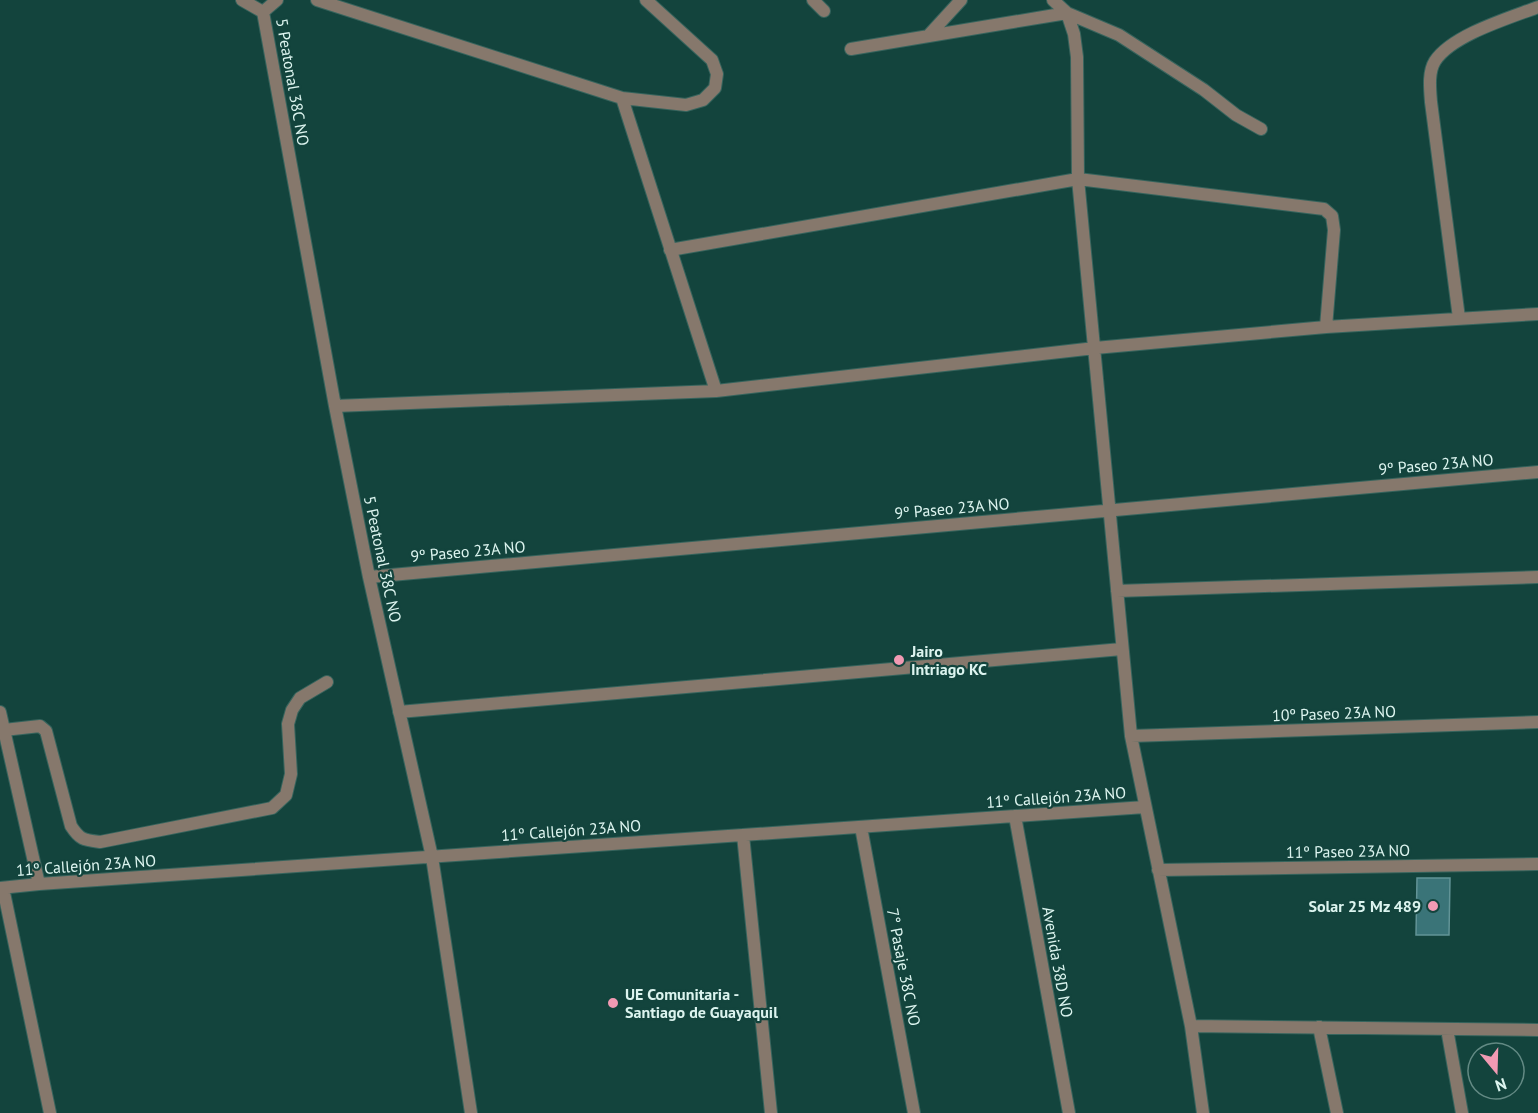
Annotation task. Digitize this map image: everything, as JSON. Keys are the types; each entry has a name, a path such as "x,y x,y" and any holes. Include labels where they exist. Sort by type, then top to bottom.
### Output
{"street":[{"path":"242,0 263,12 277,0"},
{"path":"317,0 622,98 686,105 703,100 715,88 717,74 712,60 646,0"},
{"path":"813,0 824,11"},
{"path":"928,36 961,0"},
{"path":"1053,0 1067,13 1119,35 1204,90 1236,115 1261,129"},
{"path":"1459,318 1431,102 1430,81 1434,62 1446,48 1460,38 1538,7"},
{"name":"5 Peatonal 38C NO","path":"263,12 335,406 369,577 432,857 471,1113"},
{"path":"851,49 1067,13"},
{"path":"1067,13 1074,34 1077,57 1078,179 1131,736 1191,1026 1203,1113"},
{"path":"622,98 716,391"},
{"path":"670,250 1078,179 1324,209 1332,216 1334,230 1326,327"},
{"path":"335,406 716,391 1095,348 1326,327 1538,314"},
{"name":"9º Paseo 23A NO","path":"369,577 1538,472"},
{"path":"1117,591 1538,577"},
{"path":"399,712 1122,649"},
{"path":"4,730 40,726 46,731 71,825 76,834 83,839 100,842 272,808 286,795 291,774 288,724 292,710 300,698 327,682"},
{"path":"0,712 39,884"},
{"name":"10º Paseo 23A NO","path":"1131,736 1538,723"},
{"name":"11º Callejón 23A NO","path":"1,888 1145,807"},
{"name":"Avenida 38D NO","path":"1015,816 1069,1113"},
{"name":"7° Pasaje 38C NO","path":"861,827 914,1113"},
{"path":"743,835 771,1113"},
{"name":"11º Paseo 23A NO","path":"1158,870 1538,864"},
{"path":"1,888 50,1113"},
{"path":"1191,1026 1538,1030"},
{"path":"1319,1027 1337,1113"},
{"path":"1448,1029 1462,1113"}],"building":[{"name":"Solar 25 Mz 489","path":"1417,878 1450,878 1449,935 1416,935"}],"place":[{"name":"Jairo Intriago KC","path":"899,660"},
{"name":"Solar 25 Mz 489","path":"1433,906"},
{"name":"UE Comunitaria - Santiago de Guayaquil","path":"613,1003"}]}
